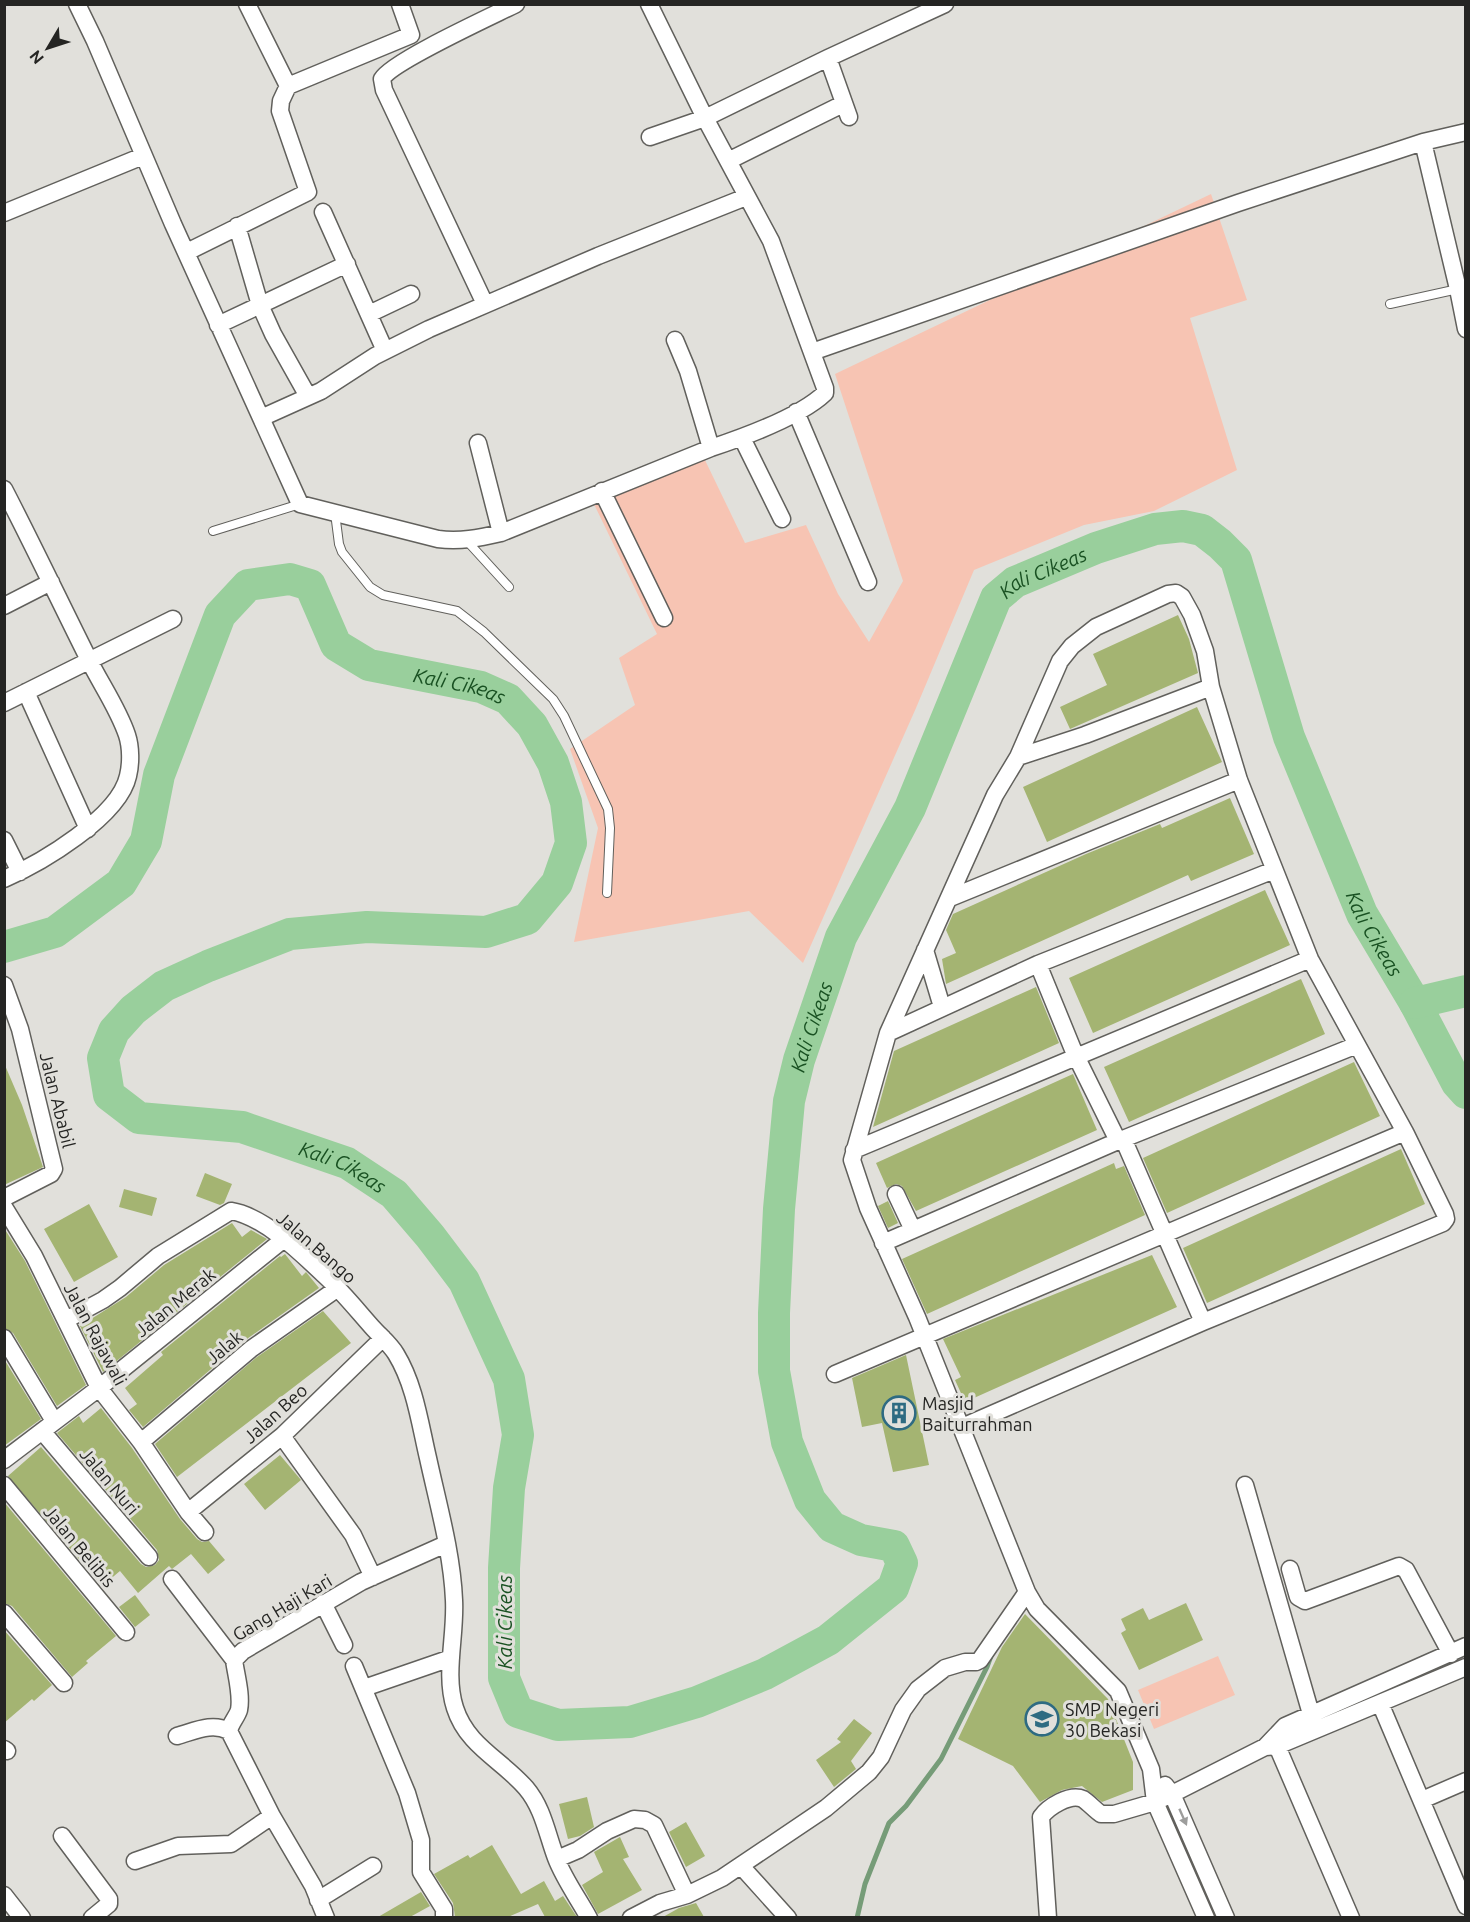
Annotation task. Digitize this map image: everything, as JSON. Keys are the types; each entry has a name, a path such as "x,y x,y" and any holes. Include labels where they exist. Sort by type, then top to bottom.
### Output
{"street":[{"path":"77,4 218,325 300,504 438,539 467,541 501,533 711,448 742,438 795,412 825,393 771,241 746,197 648,4"},
{"path":"247,4 288,86"},
{"path":"400,4 411,34 421,52"},
{"path":"485,304 382,79 388,71 421,52 516,4"},
{"path":"650,137 705,118 828,58 907,12 945,4"},
{"path":"187,252 308,192 280,111 281,101 288,86 411,34"},
{"path":"728,161 846,110 828,58"},
{"path":"812,352 1238,203 1423,142 1466,132"},
{"path":"1423,142 1466,329"},
{"path":"4,213 143,156"},
{"path":"261,418 321,391 375,356 420,333 598,256 746,197"},
{"path":"323,212 382,344"},
{"path":"237,226 260,305 273,334 305,391"},
{"path":"218,325 347,264"},
{"path":"369,314 411,294"},
{"path":"675,340 688,371 711,448"},
{"path":"795,412 867,582"},
{"path":"742,438 782,519"},
{"path":"478,443 501,533"},
{"path":"4,489 9,509 51,582 120,718 128,736 130,751 128,776 123,790 111,807 88,829 12,876 4,840"},
{"path":"602,491 664,618"},
{"path":"4,606 51,582"},
{"path":"962,1427 1203,1322 1443,1223 1446,1219 1405,1132 1310,959 1239,780 1211,687 1205,651 1192,615 1182,597 1176,593 1168,594 1096,627 1072,646 1060,661 1018,757 995,795 950,898 938,918 888,1033 852,1160 883,1243 925,1336 1027,1592 1037,1609 1118,1690 1151,1769 1155,1802 1206,1917"},
{"path":"4,703 173,619"},
{"path":"1018,757 1085,735 1211,687"},
{"path":"26,692 88,829"},
{"path":"950,898 1239,780"},
{"path":"888,1033 1038,964 1274,870"},
{"path":"925,950 942,1007"},
{"path":"854,1150 1310,959"},
{"path":"1038,964 1076,1057 1118,1142"},
{"name":"Jalan Ababil","path":"4,985 20,1029 54,1168 51,1174 4,1198"},
{"path":"883,1243 1118,1142 1357,1045"},
{"path":"835,1374 1405,1132"},
{"path":"1118,1142 1125,1143 1203,1322"},
{"path":"896,1194 913,1230"},
{"name":"Jalan Rajawali","path":"4,1207 34,1256 99,1388 141,1442 188,1512 205,1532"},
{"name":"Jalan Bango","path":"66,1320 103,1300 158,1256 231,1211 240,1212 284,1239 338,1288 383,1338 395,1353 407,1377 420,1423 446,1544 454,1600 451,1694 456,1712 469,1737 489,1756 509,1770 528,1790 546,1822 557,1859 589,1917"},
{"name":"Jalan Merak","path":"4,1460 99,1388 284,1239"},
{"name":"Jalak","path":"141,1442 251,1349 338,1288"},
{"name":"Jalan Nuri","path":"4,1338 48,1426 149,1557"},
{"name":"Jalan Beo","path":"188,1512 282,1436 383,1338"},
{"path":"282,1436 353,1535 373,1577"},
{"name":"Jalan Belibis","path":"4,1485 126,1632"},
{"path":"1245,1485 1311,1714"},
{"name":"Gang Haji Kari","path":"229,1731 231,1721 237,1716 240,1708 234,1660 243,1651 373,1577 446,1544"},
{"path":"1271,1747 1285,1726 1458,1650 1406,1570 1400,1566 1305,1601 1298,1598 1290,1569"},
{"path":"172,1579 234,1660"},
{"path":"631,1917 664,1910 687,1895 722,1878 826,1808 869,1772 881,1757 903,1710 918,1689 945,1668 980,1660 1027,1592"},
{"path":"323,1604 344,1645"},
{"path":"4,1613 64,1683"},
{"path":"364,1688 452,1658"},
{"path":"354,1666 398,1766 422,1840 421,1872 444,1910 444,1917"},
{"path":"1048,1917 1041,1817 1052,1806 1076,1797 1084,1800 1101,1814 1114,1814 1155,1802 1271,1747 1466,1667"},
{"path":"1380,1703 1464,1900"},
{"path":"177,1736 208,1727 221,1727 229,1731 272,1816 313,1886 326,1917"},
{"path":"1271,1747 1351,1917"},
{"path":"1151,1769 1172,1794 1226,1917"},
{"path":"1422,1800 1466,1781"},
{"path":"135,1861 178,1846 231,1844 272,1816"},
{"path":"557,1859 634,1819 645,1820 654,1825 687,1895"},
{"path":"62,1836 108,1899 109,1904 92,1917"},
{"path":"318,1900 373,1866"},
{"path":"741,1866 788,1917"},
{"path":"4,1895 22,1917"}],"lane":[{"path":"1390,304 1458,290"},
{"path":"213,531 300,504"},
{"path":"335,513 342,552 370,587 383,595 457,611 484,632 558,706 608,809 610,828 607,893"},
{"path":"467,541 509,587"}],"shaded area":[{"path":"1211,194 1247,300 1190,318 1237,470 1154,511 1084,525 974,570 916,708 803,963 749,911 574,942 598,828 570,749 635,705 619,658 657,634 591,498 703,456 745,543 806,525 838,594 869,642 903,581 835,374"},
{"path":"1218,1656 1235,1695 1154,1729 1138,1690"}],"building":[{"path":"1178,615 1189,639 1198,673 1070,729 1060,707 1107,685 1093,654"},
{"path":"1197,707 1222,762 1047,842 1023,787"},
{"path":"1230,798 1254,854 1191,881 1188,875 946,984 942,959 956,953 946,930 953,914 1086,854 1160,824 1162,828"},
{"path":"1265,890 1290,945 1093,1033 1069,978"},
{"path":"1301,979 1325,1034 1129,1122 1104,1067"},
{"path":"1036,987 1059,1043 873,1127 894,1051"},
{"path":"1354,1062 1380,1116 1167,1213 1143,1158"},
{"path":"4,1063 22,1105 43,1167 4,1185"},
{"path":"1073,1074 1097,1130 916,1211 902,1186 896,1184 887,1188 876,1163"},
{"path":"1401,1149 1425,1204 1207,1303 1183,1248"},
{"path":"1114,1163 1116,1169 1124,1166 1145,1215 927,1314 902,1259"},
{"path":"205,1173 232,1184 224,1203 220,1205 196,1196"},
{"path":"124,1189 157,1198 152,1216 119,1207"},
{"path":"888,1201 898,1223 888,1228 878,1206"},
{"path":"89,1204 118,1257 74,1282 44,1229"},
{"path":"232,1223 242,1237 251,1230 267,1239 103,1372 80,1326 126,1297 164,1265"},
{"path":"4,1228 25,1261 86,1385 57,1406 13,1333 4,1328"},
{"path":"285,1254 302,1276 306,1272 319,1288 244,1341 143,1427 129,1410 137,1404 125,1388 163,1355 161,1352"},
{"path":"1152,1255 1177,1307 965,1402 955,1380 961,1377 943,1339"},
{"path":"323,1311 351,1343 177,1477 155,1444 257,1357"},
{"name":"Masjid Baiturrahman","path":"906,1355 929,1465 893,1472 882,1423 862,1427 852,1378"},
{"path":"4,1359 41,1419 4,1446"},
{"path":"101,1408 132,1448 180,1519 197,1539 202,1542 209,1541 225,1560 208,1574 191,1554 172,1569 169,1566 138,1593 120,1571 102,1586 8,1476 41,1447 141,1564 146,1567 155,1565 159,1560 157,1550 57,1433 79,1416 83,1423"},
{"path":"280,1455 301,1480 265,1510 244,1484"},
{"path":"4,1502 116,1636 86,1661 88,1663 72,1677 12,1606 4,1603"},
{"path":"135,1595 150,1615 135,1627 119,1607"},
{"path":"1186,1603 1203,1640 1139,1670 1121,1633 1126,1630 1121,1619 1143,1608 1149,1620"},
{"name":"SMP Negeri 30 Bekasi","path":"1025,1614 1108,1699 1133,1762 1133,1790 1102,1802 1082,1786 1062,1790 1040,1802 1013,1766 958,1739 1002,1647"},
{"path":"4,1630 52,1685 4,1723"},
{"path":"854,1719 872,1733 851,1761 856,1769 834,1787 816,1760 841,1742 837,1739"},
{"path":"587,1797 594,1827 580,1836 568,1839 559,1804"},
{"path":"686,1822 705,1856 686,1867 669,1832"},
{"path":"620,1837 629,1857 623,1859 642,1890 598,1914 582,1885 603,1872 594,1852"},
{"path":"492,1845 521,1894 544,1881 555,1901 563,1896 577,1917 545,1917 538,1904 508,1917 455,1917 453,1903 434,1874"},
{"path":"421,1892 430,1906 410,1917 378,1917"},
{"path":"696,1903 704,1917 663,1917 679,1908"}],"waterway":[{"name":"Kali Cikeas","path":"4,947 55,932 121,883 146,841 159,775 220,615 248,585 290,579 310,585 336,645 369,665 481,687 508,699 532,725 553,763 566,802 571,843 557,883 527,919 486,932 367,927 290,934 164,986 133,1010 114,1031 103,1058 109,1095 139,1118 242,1127 347,1163 394,1194 464,1281 509,1379 518,1435 509,1488 504,1568 504,1678 518,1712 558,1725 630,1722 697,1702 765,1674 828,1640 893,1588 902,1563 894,1546 861,1540 832,1527 810,1500 787,1442 774,1371 774,1313 779,1209 789,1101 799,1060 841,937 910,808 996,598 1015,582 1096,548 1155,529 1183,526 1202,530 1236,560 1289,737 1362,914 1415,1003 1457,1083 1466,1093"},
{"path":"1415,1003 1466,991"},
{"path":"857,1918 865,1884 889,1823 906,1806 941,1759 991,1656"}],"place":[{"name":"Masjid Baiturrahman","path":"899,1413"},
{"name":"SMP Negeri 30 Bekasi","path":"1042,1719"}]}
